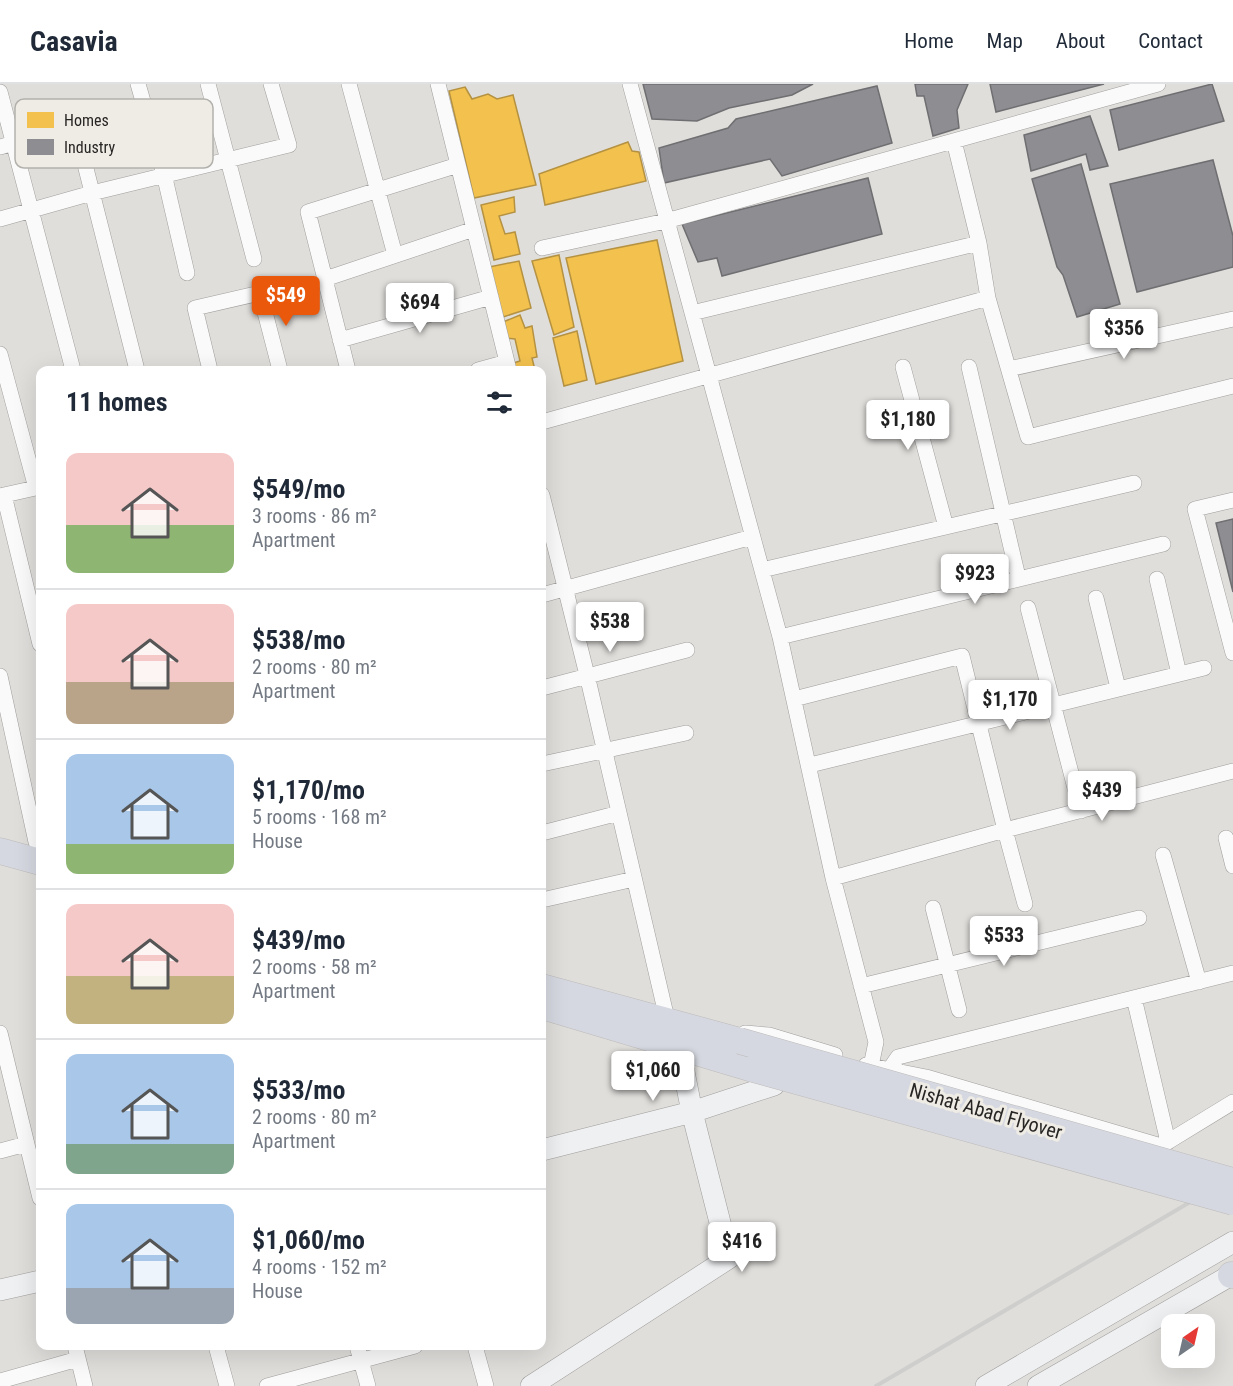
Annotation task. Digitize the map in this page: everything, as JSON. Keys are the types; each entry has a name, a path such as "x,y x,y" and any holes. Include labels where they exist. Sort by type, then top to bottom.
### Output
{"highway":[{"path":"0,833 36,848"},
{"path":"0,851 36,849"},
{"path":"546,988 679,1033 753,1069 1233,1202"},
{"path":"546,1007 679,1033"},
{"name":"Nishat Abad Flyover","path":"679,1033 740,1041 1233,1181"}],"street":[{"path":"138,84 142,99"},
{"path":"208,84 212,99"},
{"path":"213,163 289,144 271,84"},
{"path":"349,84 395,255"},
{"path":"438,84 508,366"},
{"path":"630,84 780,637 810,765 833,878 876,1042 871,1066"},
{"path":"542,248 666,221 1158,84"},
{"path":"0,92 7,145 15,167"},
{"path":"213,101 230,159 254,259"},
{"path":"954,141 979,243 988,298 1028,437 1233,386"},
{"path":"347,366 308,212 458,165"},
{"path":"15,168 31,212 72,366"},
{"path":"86,168 136,366"},
{"path":"162,168 187,273"},
{"path":"0,219 190,168"},
{"path":"325,279 474,229"},
{"path":"692,313 979,243"},
{"path":"209,366 195,308 260,293 279,366"},
{"path":"340,340 491,297"},
{"path":"546,421 988,298"},
{"path":"1009,369 1233,319"},
{"path":"0,354 36,480"},
{"path":"903,367 946,527"},
{"path":"969,367 1018,578"},
{"path":"762,570 1134,483"},
{"path":"36,488 2,496 36,628"},
{"path":"1233,500 1195,509 1233,653"},
{"path":"531,1386 729,1258 692,1112 679,1033 634,879 566,588 546,515"},
{"path":"546,594 753,537"},
{"path":"780,637 1163,544"},
{"path":"1157,579 1179,674"},
{"path":"1096,598 1118,688"},
{"path":"1028,608 1081,811"},
{"path":"546,687 687,650"},
{"path":"794,699 962,656 1025,904"},
{"path":"810,765 1203,668"},
{"path":"0,676 36,836"},
{"path":"546,763 686,733"},
{"path":"833,878 1005,830 1233,771"},
{"path":"546,832 619,813"},
{"path":"1226,838 1233,866"},
{"path":"1163,855 1199,982"},
{"path":"546,899 634,879"},
{"path":"933,908 958,1010"},
{"path":"861,986 1139,918"},
{"path":"889,1070 898,1057 1233,973"},
{"path":"1134,998 1168,1142"},
{"path":"0,1033 5,1078 27,1144 36,1181"},
{"path":"679,1033 769,1035 871,1066 926,1077 1161,1146 1233,1102"},
{"path":"546,1149 692,1112 774,1085"},
{"path":"0,1151 27,1144"},
{"path":"986,1386 1233,1242"},
{"path":"1038,1386 1232,1274"},
{"path":"0,1290 36,1282"},
{"path":"217,1350 227,1386"},
{"path":"267,1386 359,1353 383,1350"},
{"path":"477,1350 486,1386"},
{"path":"0,1382 76,1352 85,1386"},
{"path":"359,1353 368,1386"}],"building: Homes":[{"path":"465,87 472,99 488,94 497,99 513,95 536,185 474,198 449,91"},
{"path":"628,142 632,151 639,152 646,181 545,205 539,174"},
{"path":"514,197 515,212 499,216 505,234 515,232 520,254 494,260 481,205"},
{"path":"657,240 683,361 596,384 566,258"},
{"path":"559,255 574,327 554,335 532,261"},
{"path":"519,261 531,308 503,317 489,267"},
{"path":"520,315 525,328 532,326 537,357 532,358 534,366 511,366 510,364 520,361 515,339 506,338 503,322"},
{"path":"577,331 587,380 564,386 553,338"}],"building: Industry":[{"path":"643,84 813,84 792,95 729,108 697,121 652,119"},
{"path":"915,84 968,84 957,110 959,128 933,136 924,96 917,96"},
{"path":"990,84 1104,84 996,112"},
{"path":"1212,84 1224,121 1119,150 1110,110"},
{"path":"877,86 892,143 782,176 770,159 664,183 659,148 728,128 736,119"},
{"path":"1090,116 1108,166 1090,170 1086,154 1031,171 1024,135"},
{"path":"1213,160 1233,236 1233,267 1137,292 1110,184"},
{"path":"1081,164 1120,304 1077,317 1063,275 1057,267 1032,179"},
{"path":"868,178 882,234 722,276 717,258 698,262 682,224"},
{"path":"1233,519 1233,592 1216,523"}],"railway":[{"path":"876,1386 1233,1177"}]}
